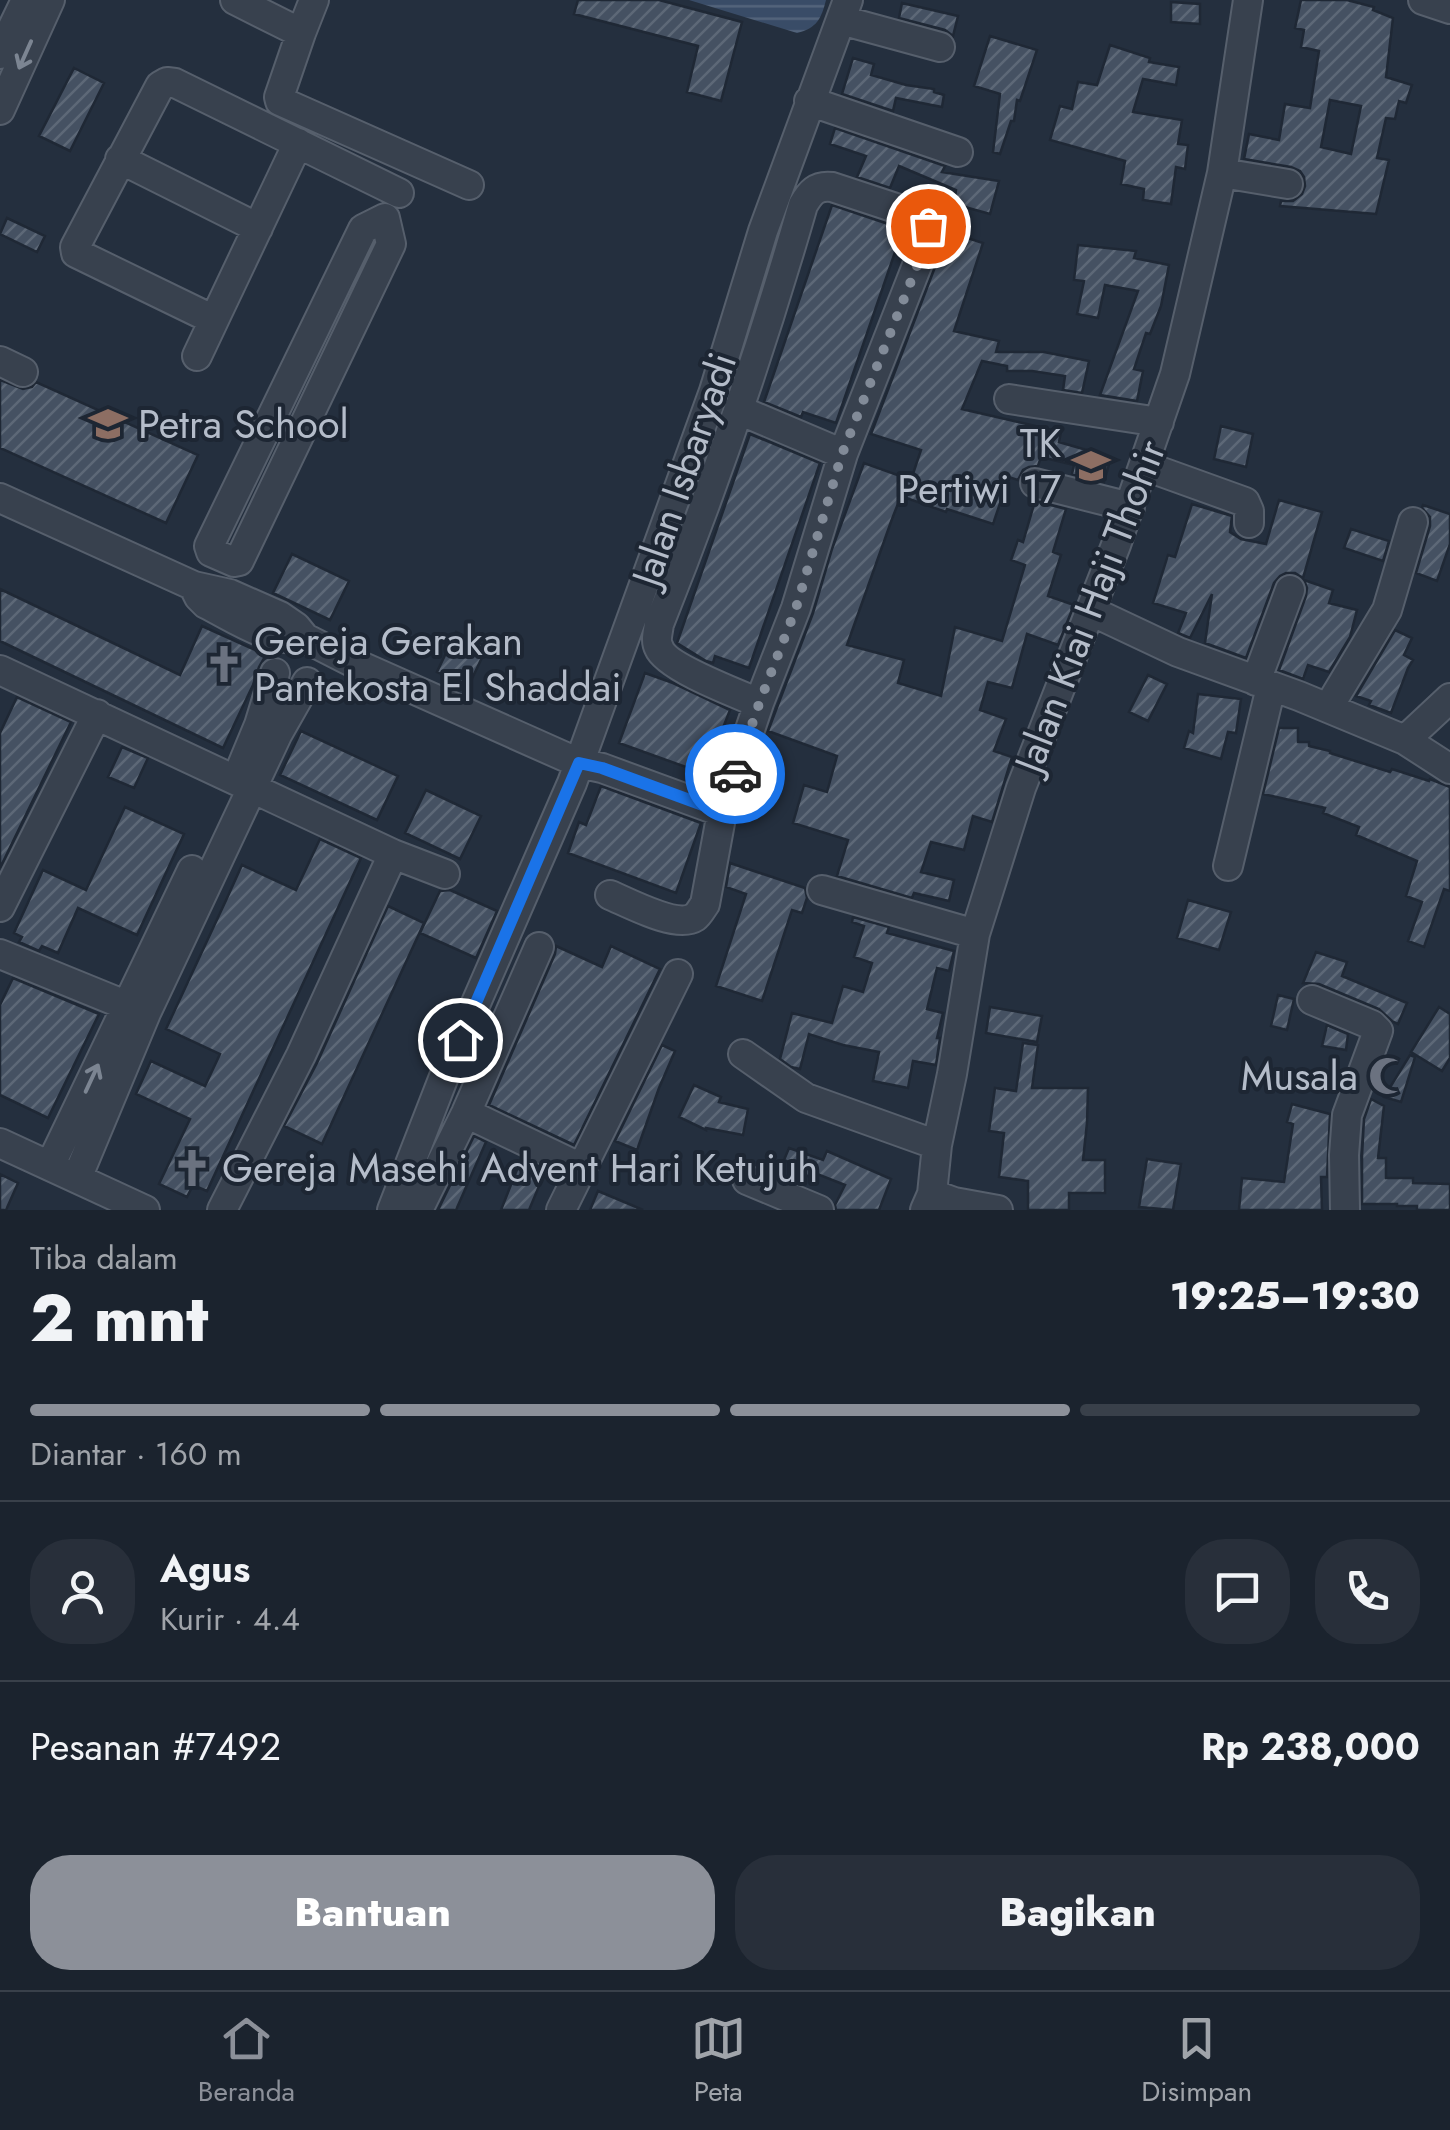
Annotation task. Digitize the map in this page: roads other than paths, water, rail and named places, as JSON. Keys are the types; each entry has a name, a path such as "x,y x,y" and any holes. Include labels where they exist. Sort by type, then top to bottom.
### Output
{"street":[{"path":"0,54 26,0"},
{"path":"0,110 50,0"},
{"path":"235,0 301,33"},
{"path":"314,0 280,101 468,185"},
{"name":"Jalan Kiai Haji Thohir","path":"929,1202 975,934 1021,788 1130,507 1175,374 1222,172 1248,0"},
{"path":"1423,0 1450,9"},
{"path":"844,10 940,47"},
{"name":"Jalan Isbaryadi","path":"392,1210 445,1074 579,763 714,391 763,231 844,10"},
{"path":"214,320 76,253 75,248 160,86 176,83 399,192"},
{"path":"809,101 958,152"},
{"path":"196,356 298,144"},
{"path":"120,160 258,228"},
{"path":"385,218 391,244 239,560 234,562 210,552 208,546 363,229 385,218 414,160"},
{"path":"1222,172 1288,184"},
{"path":"610,896 676,920 692,919 704,904 722,812 796,608 842,454 929,236 926,219 832,186 811,192 803,205 739,410 657,641 659,650 672,662 759,704"},
{"path":"297,367 325,380"},
{"path":"1009,399 1159,422"},
{"path":"739,410 842,454"},
{"path":"1145,466 1245,502 1248,524"},
{"path":"1035,483 1130,507"},
{"path":"0,498 194,586 206,604 270,635 290,641 305,638 579,763 722,812"},
{"path":"1328,708 1387,610 1413,522"},
{"path":"1228,866 1263,684 1290,590"},
{"path":"1090,611 1178,652 1405,740 1450,768"},
{"path":"0,670 393,854 444,874"},
{"path":"245,783 276,673"},
{"path":"50,1166 136,1010 245,783 307,682"},
{"path":"1405,740 1450,698"},
{"path":"0,907 97,714"},
{"path":"222,1210 301,1055 393,854"},
{"path":"822,890 975,934"},
{"path":"418,1210 466,1113 539,947"},
{"path":"0,954 136,1010"},
{"path":"562,1210 678,974"},
{"path":"1312,1000 1372,1024 1378,1031 1347,1115 1346,1210"},
{"path":"76,1178 136,1010"},
{"path":"742,1054 806,1098 937,1145"},
{"path":"466,1113 580,1168"},
{"path":"0,1143 144,1210"},
{"path":"747,1180 819,1210"},
{"path":"929,1202 998,1210"}],"water":[{"path":"689,0 826,0 817,22 797,33"}],"place":[{"name":"Petra School","path":"108,424"},
{"name":"TK Pertiwi 17","path":"1091,466"},
{"name":"Gereja Gerakan Pantekosta El Shaddai","path":"224,664"},
{"name":"Musala","path":"1388,1076"},
{"name":"Gereja Masehi Advent Hari Ketujuh","path":"192,1168"}]}
